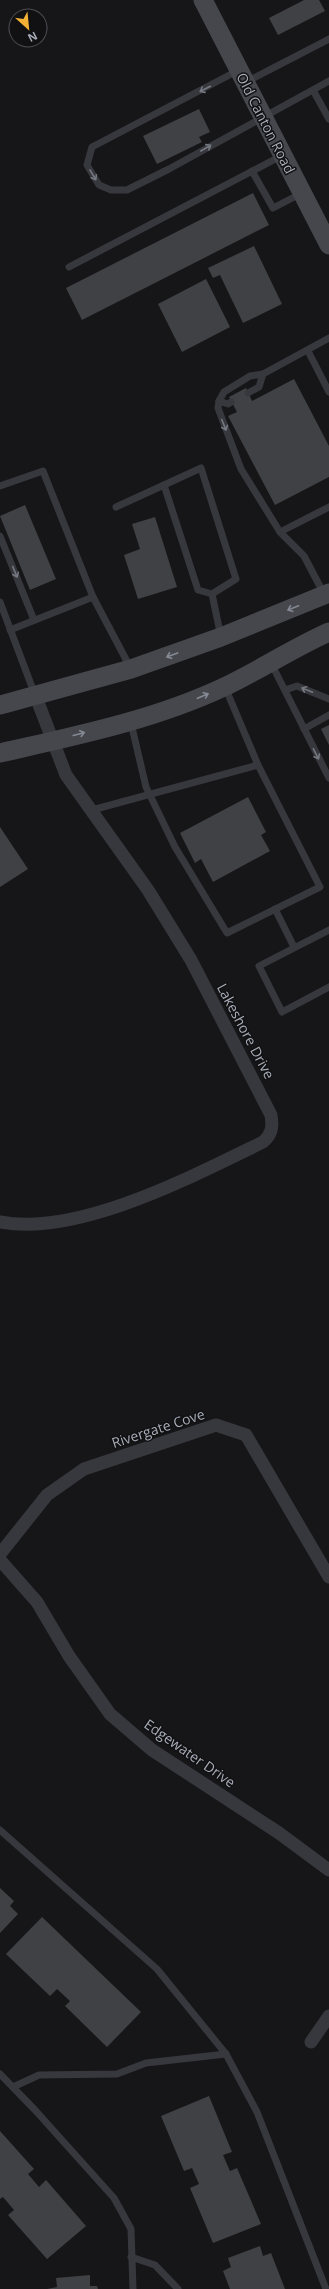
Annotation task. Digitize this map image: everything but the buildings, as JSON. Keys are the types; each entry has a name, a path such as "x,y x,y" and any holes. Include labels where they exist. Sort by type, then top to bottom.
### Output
{"main road":[{"name":"Old Canton Road","path":"203,0 329,245"},
{"path":"0,705 36,697 131,669 221,637 327,594"},
{"path":"0,753 130,720 189,702 225,687 270,661 329,632"}],"street":[{"name":"Lakeshore Drive","path":"0,1222 14,1225 54,1222 114,1209 263,1142 269,1136 272,1128 271,1115 191,960 148,890 66,775 36,697"},
{"name":"Rivergate Cove","path":"0,1554 47,1495 84,1469 216,1425 246,1435 329,1577"},
{"name":"Edgewater Drive","path":"0,1560 37,1602 69,1656 110,1714 152,1750 279,1833 329,1870"},
{"path":"311,2042 329,2016"}],"lane":[{"path":"329,39 242,76 92,147 87,165 99,185 110,190 127,190 170,169 263,116 329,81"},
{"path":"313,90 329,119"},
{"path":"69,267 283,155"},
{"path":"252,171 273,208 302,193"},
{"path":"327,594 304,556 280,532 241,469 218,408 219,401 224,392 250,376 262,374 308,351 329,338"},
{"path":"308,351 329,392"},
{"path":"248,393 259,386 262,374"},
{"path":"219,401 228,404 231,402"},
{"path":"116,507 201,468 236,579 212,594 198,590 164,485"},
{"path":"0,486 43,471 93,597 131,669"},
{"path":"280,532 329,507"},
{"path":"0,536 34,620"},
{"path":"212,594 221,637"},
{"path":"10,630 93,597"},
{"path":"0,602 36,697"},
{"path":"270,661 329,778"},
{"path":"285,690 297,686 329,699"},
{"path":"130,720 150,794 175,847 226,933 320,887 258,765 225,687"},
{"path":"304,729 329,715"},
{"path":"92,810 258,765"},
{"path":"275,909 294,947"},
{"path":"329,930 259,966 282,1012 329,987"},
{"path":"0,1830 157,1969 226,2054 257,2112 326,2289"},
{"path":"13,2087 38,2075 117,2074 146,2064 226,2054"},
{"path":"0,2074 114,2198 131,2229 133,2289"},
{"path":"132,2257 155,2265 178,2289"}]}
